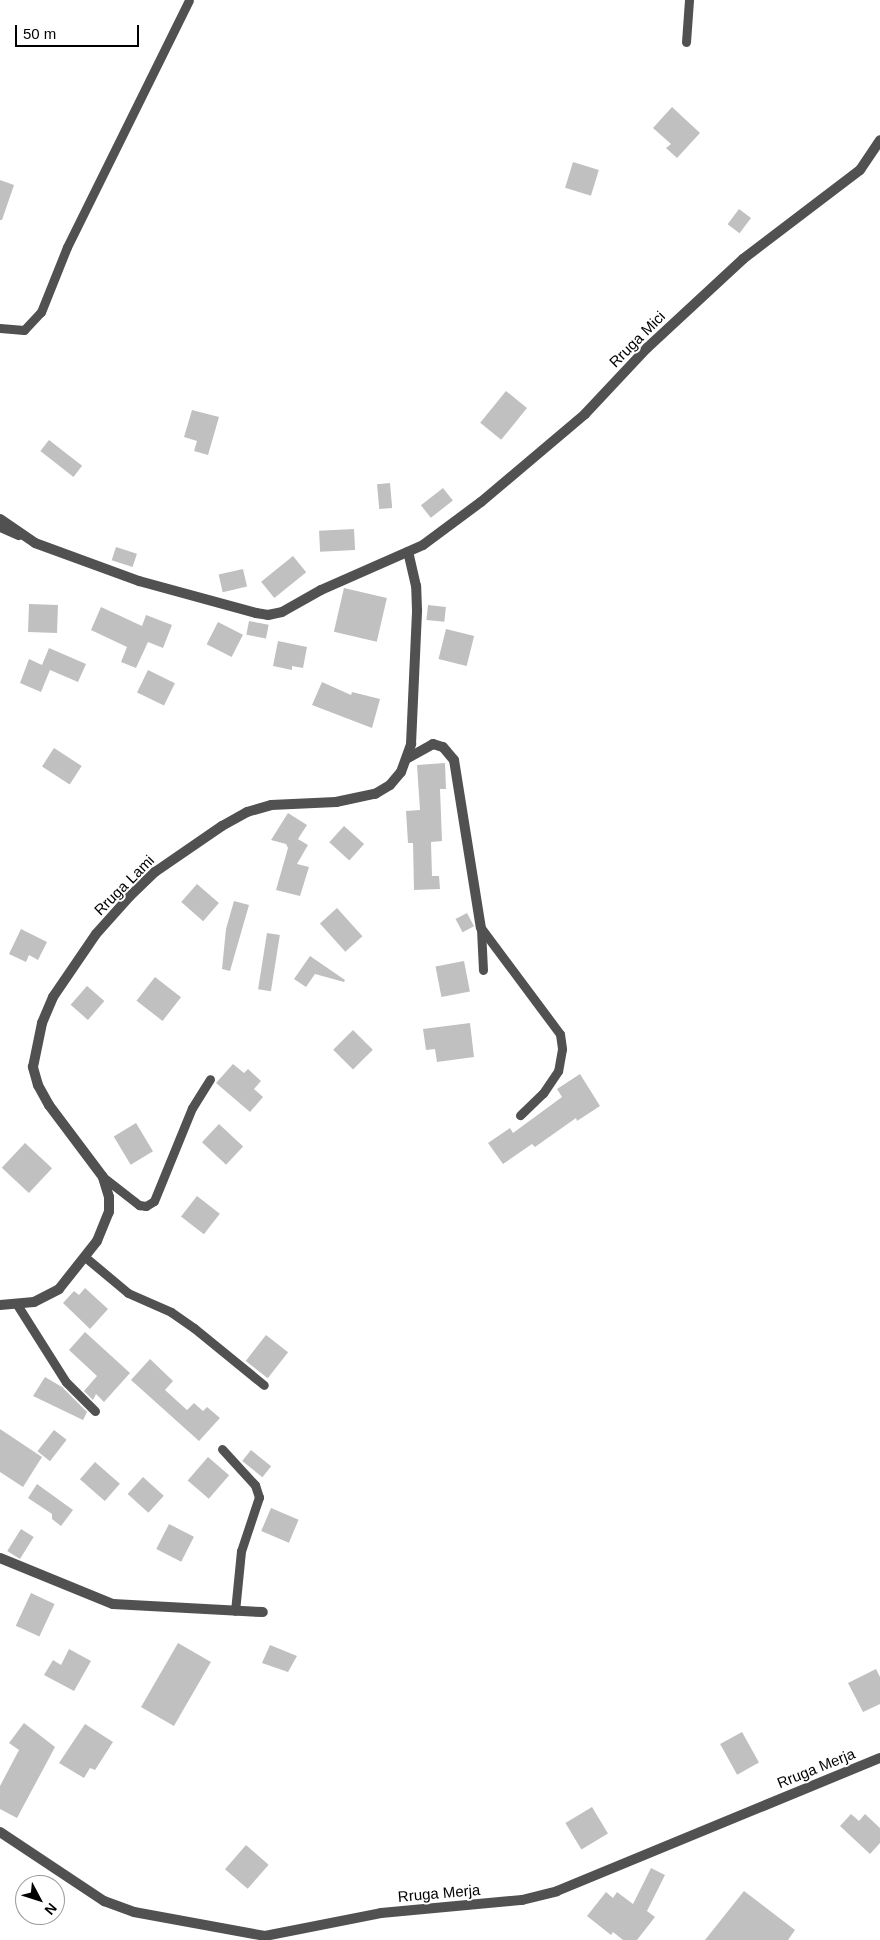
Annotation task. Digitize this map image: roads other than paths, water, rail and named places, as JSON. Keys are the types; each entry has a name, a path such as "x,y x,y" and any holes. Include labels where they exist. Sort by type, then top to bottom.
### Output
{"street":[{"name":"Rruga Mici","path":"0,519 35,543 139,581 268,615 408,552 444,530 548,449 585,414 647,348 743,259 860,170 880,140"},
{"path":"408,552 416,586 417,610 408,758"},
{"path":"408,758 433,744 443,747 454,760 481,928"},
{"name":"Rruga Lami","path":"0,1305 46,1299 59,1289 97,1241 108,1212 109,1196 103,1177 48,1105 38,1085 33,1067 40,1031 54,997 91,940 155,872 222,826 247,812 271,805 336,802 375,794 390,785 408,758"},
{"path":"0,1558 113,1604 263,1612"},
{"name":"Rruga Merja","path":"0,1832 104,1901 134,1912 267,1938 381,1913 522,1900 557,1891 880,1758"}],"lane":[{"path":"0,328 24,330 41,312 71,239 189,0"},
{"path":"686,42 689,0"},
{"path":"0,527 35,543"},
{"path":"481,928 483,970"},
{"path":"481,928 560,1034 562,1049 558,1071 543,1093 520,1115"},
{"path":"103,1177 139,1205 146,1206 154,1201 192,1108 210,1079"},
{"path":"85,1257 128,1293 171,1312 194,1328 264,1385"},
{"path":"16,1303 66,1382 95,1411"},
{"path":"222,1449 255,1485 259,1497 241,1551 235,1611"}]}
